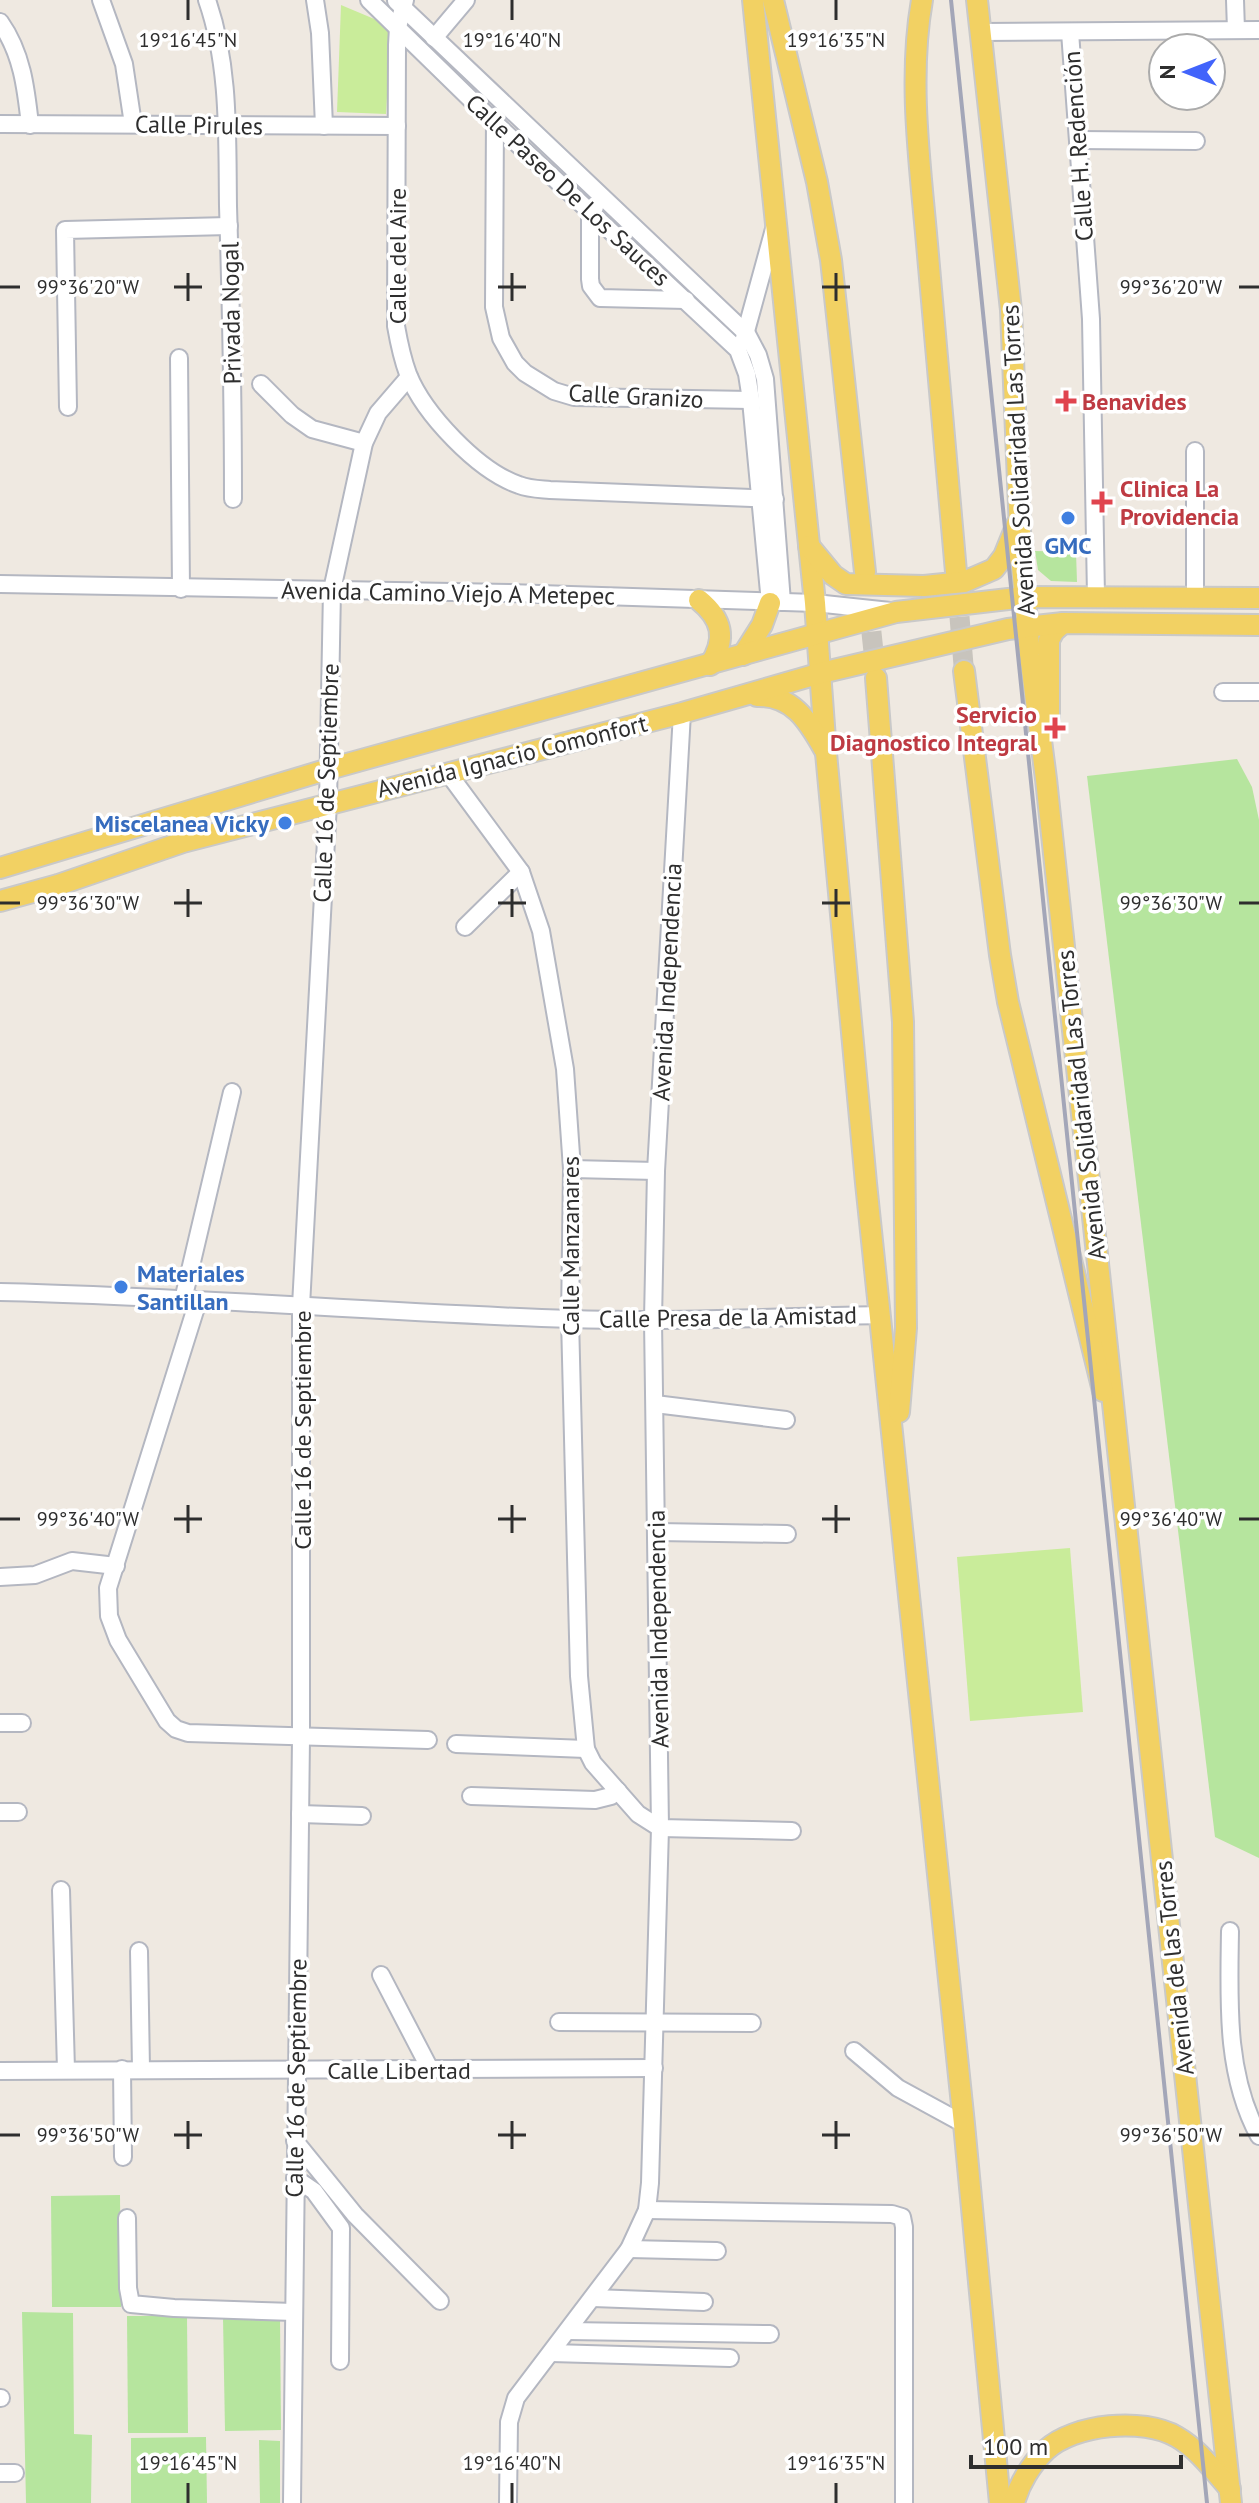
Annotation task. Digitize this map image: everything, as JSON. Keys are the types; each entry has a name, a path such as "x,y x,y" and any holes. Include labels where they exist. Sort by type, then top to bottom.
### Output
{"main road":[{"path":"753,0 815,603 826,753 1000,2503"},
{"path":"773,0 817,182 831,260 865,572"},
{"path":"922,0 916,78 920,160 956,572"},
{"name":"Avenida Solidaridad Las Torres","path":"977,0 1011,310 1019,518 1027,626 1117,1433"},
{"path":"809,546 833,575 846,584 924,586 964,582 994,569 1004,556 1019,518"},
{"path":"1021,555 1045,583 1086,596"},
{"name":"Avenida Ignacio Comonfort","path":"0,868 329,769 896,612 1025,597 1259,598"},
{"path":"699,600 716,618 721,638 710,665"},
{"path":"743,655 776,602"},
{"path":"1046,779 1050,733 1049,640 1063,623"},
{"name":"Avenida Ignacio Comonfort","path":"0,901 58,885 183,842 328,803 682,713 821,673 1027,626 1063,623 1259,625"},
{"name":"Avenida Solidaridad Las Torres","path":"964,671 1008,1002 1086,1329 1117,1433"},
{"path":"876,678 903,1022 906,1328 895,1444"},
{"path":"741,696 781,698 792,705 805,717 826,753"},
{"name":"Avenida de las Torres","path":"1117,1433 1231,2496"},
{"path":"1014,2503 1030,2468 1048,2448 1079,2433 1119,2425 1149,2428 1176,2436 1204,2460 1231,2496"}],"street":[{"path":"101,0 124,64 133,124"},
{"name":"Privada Nogal","path":"207,0 223,66 233,499"},
{"path":"315,0 321,46 324,126"},
{"name":"Calle Paseo De Los Sauces","path":"369,0 495,123 738,350 746,369 768,499"},
{"path":"434,38 466,0"},
{"path":"1235,0 1236,30"},
{"name":"Calle Paseo De Los Sauces","path":"401,2 434,38 747,334 758,355 765,379 768,499"},
{"name":"Calle del Aire","path":"401,2 394,293 399,342 409,377 431,413 453,437 493,471 522,486 768,499"},
{"path":"0,22 24,73 30,125"},
{"path":"981,32 1259,30"},
{"name":"Calle H. Redención","path":"1070,32 1091,319 1086,596"},
{"name":"Calle Granizo","path":"495,95 494,307 501,338 515,363 539,382 574,397 751,400"},
{"name":"Calle Pirules","path":"0,124 397,126"},
{"path":"1078,140 1196,141"},
{"path":"603,197 590,211 590,279 600,298 686,300"},
{"path":"738,350 747,334 776,222"},
{"path":"68,407 65,230 229,226"},
{"path":"179,358 181,589"},
{"path":"746,369 794,393"},
{"name":"Calle 16 de Septiembre","path":"292,2503 301,1738 301,1306 328,803 332,590 364,443 378,413 409,377"},
{"path":"261,384 292,415 312,429 364,443"},
{"path":"1195,451 1195,596"},
{"path":"768,499 776,602"},
{"name":"Avenida Camino Viejo A Metepec","path":"0,584 815,603 896,612"},
{"path":"1223,692 1259,692"},
{"name":"Avenida Independencia","path":"508,2503 509,2422 516,2398 629,2249 647,2210 650,2183 660,1828 653,1320 656,1171 682,713"},
{"name":"Calle Manzanares","path":"448,773 521,872 541,931 565,1069 572,1169 570,1319 579,1676 586,1749"},
{"path":"465,927 521,872"},
{"path":"232,1092 191,1300 108,1588 107,1604 112,1629 167,1721 176,1729 188,1733 301,1738 428,1740"},
{"path":"572,1169 656,1171"},
{"name":"Calle Presa de la Amistad","path":"0,1292 570,1319 881,1315"},
{"path":"655,1404 786,1420"},
{"path":"657,1532 787,1534"},
{"path":"0,1577 35,1575 72,1561 116,1566"},
{"path":"0,1723 22,1723"},
{"path":"456,1744 586,1749 593,1763 638,1814 660,1828 792,1831"},
{"path":"471,1796 595,1800 618,1791"},
{"path":"0,1812 18,1812"},
{"path":"300,1814 362,1816"},
{"path":"61,1890 66,2070"},
{"path":"1230,1931 1231,2025 1238,2085 1259,2136"},
{"path":"139,1951 141,2069"},
{"path":"381,1975 431,2071"},
{"path":"559,2022 752,2023"},
{"path":"854,2051 898,2088 964,2124"},
{"name":"Calle Libertad","path":"0,2071 654,2068"},
{"path":"122,2069 123,2157"},
{"path":"295,2141 355,2215 440,2301"},
{"path":"295,2178 314,2191 341,2228 340,2361"},
{"path":"647,2210 902,2217 904,2503"},
{"path":"127,2218 131,2304 294,2312"},
{"path":"629,2249 717,2251"},
{"path":"593,2298 704,2302"},
{"path":"568,2331 770,2334"},
{"path":"551,2353 730,2358"}],"green space":[{"path":"341,5 391,26 386,114 337,112"},
{"path":"1035,551 1076,552 1077,582 1051,581 1038,570"},
{"path":"1237,759 1252,787 1259,820 1259,1858 1215,1837 1087,776"},
{"path":"1070,1548 1083,1712 970,1721 957,1557"},
{"path":"120,2195 121,2307 52,2307 51,2196"},
{"path":"22,2312 73,2313 74,2434 92,2435 91,2503 26,2503"},
{"path":"127,2316 187,2316 188,2433 128,2433"},
{"path":"280,2316 281,2430 225,2431 223,2317"},
{"path":"206,2437 207,2503 131,2503 131,2438"},
{"path":"259,2440 280,2441 280,2503 260,2503"}],"tunnel":[{"path":"865,572 876,675"},
{"path":"957,587 964,671"}],"railway":[{"path":"951,0 1207,2503"}],"place":[{"name":"Benavides","path":"1066,401"},
{"name":"Clinica La Providencia","path":"1102,502"},
{"name":"GMC","path":"1068,518"},
{"name":"Servicio Diagnostico Integral","path":"1055,728"},
{"name":"Miscelanea Vicky","path":"285,823"},
{"name":"Materiales Santillan","path":"121,1287"}]}
